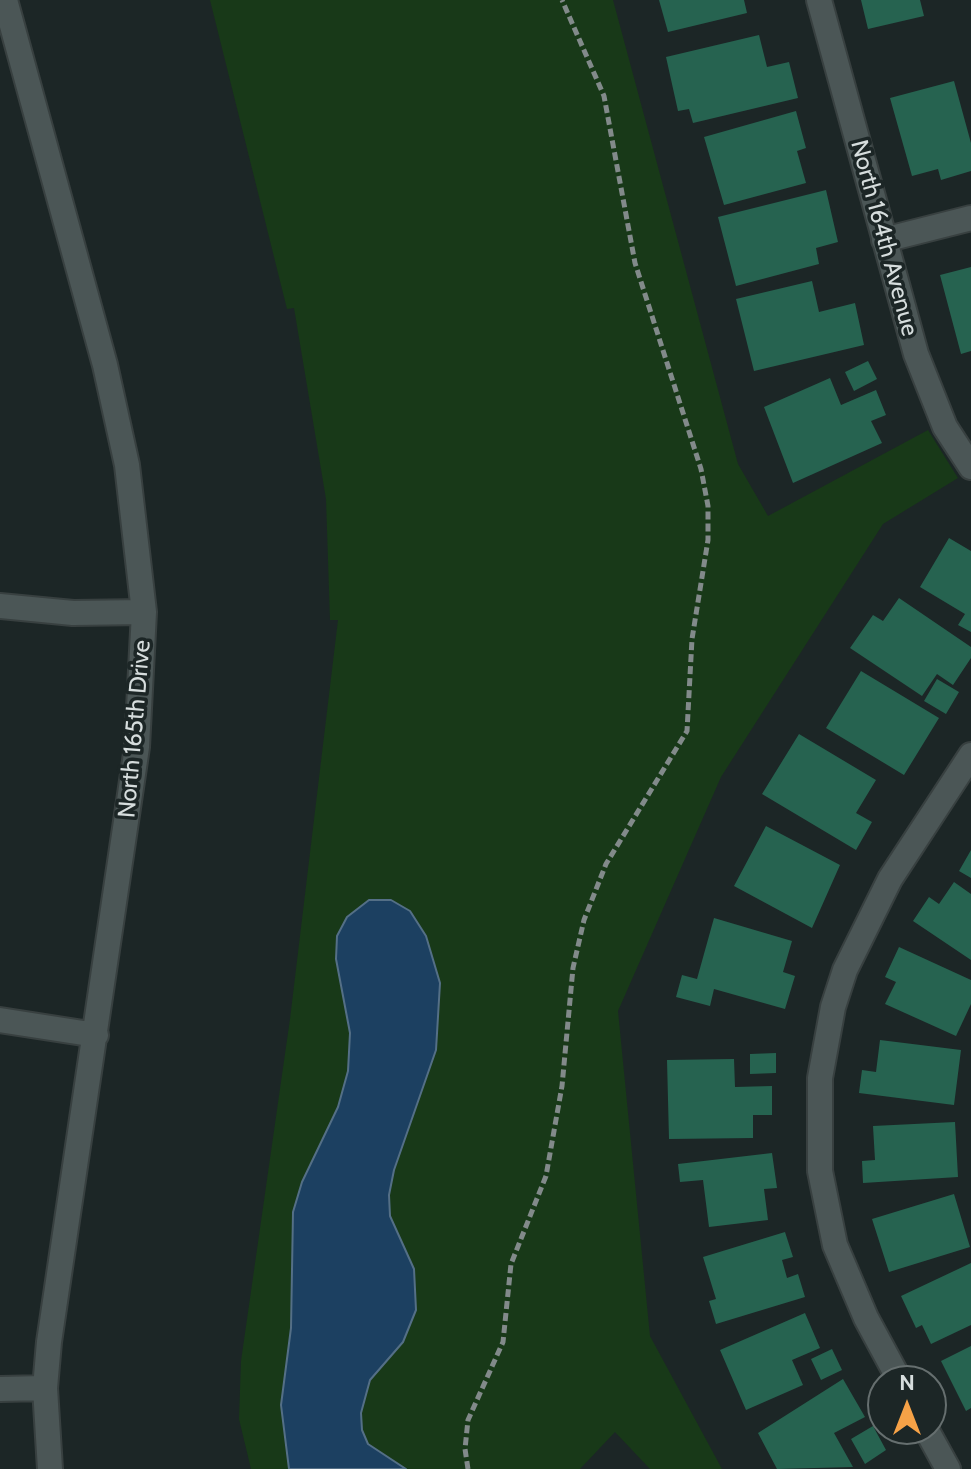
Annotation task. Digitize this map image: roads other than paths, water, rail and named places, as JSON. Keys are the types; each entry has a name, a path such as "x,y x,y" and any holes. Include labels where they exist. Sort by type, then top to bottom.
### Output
{"street":[{"name":"North 165th Drive","path":"5,0 105,365 127,465 144,612 137,747 45,1388 50,1469"},
{"name":"North 164th Avenue","path":"819,0 884,240 929,388 945,427 971,467"},
{"path":"884,240 971,218"},
{"path":"0,606 73,613 144,612"},
{"path":"891,1365 866,1318 835,1245 820,1171 817,1135 820,1078 833,1007 845,970 868,921 971,755"},
{"path":"0,1020 96,1035"},
{"path":"0,1389 45,1388"},
{"path":"935,1445 948,1469"},
{"path":"958,1469 971,1462"}],"water":[{"path":"369,900 391,900 410,911 426,936 440,983 436,1050 394,1170 389,1195 390,1216 414,1269 416,1310 403,1342 370,1380 361,1413 362,1430 368,1444 406,1469 289,1469 281,1405 291,1328 293,1212 302,1182 338,1107 348,1071 350,1033 336,959 337,936 347,917"}]}
